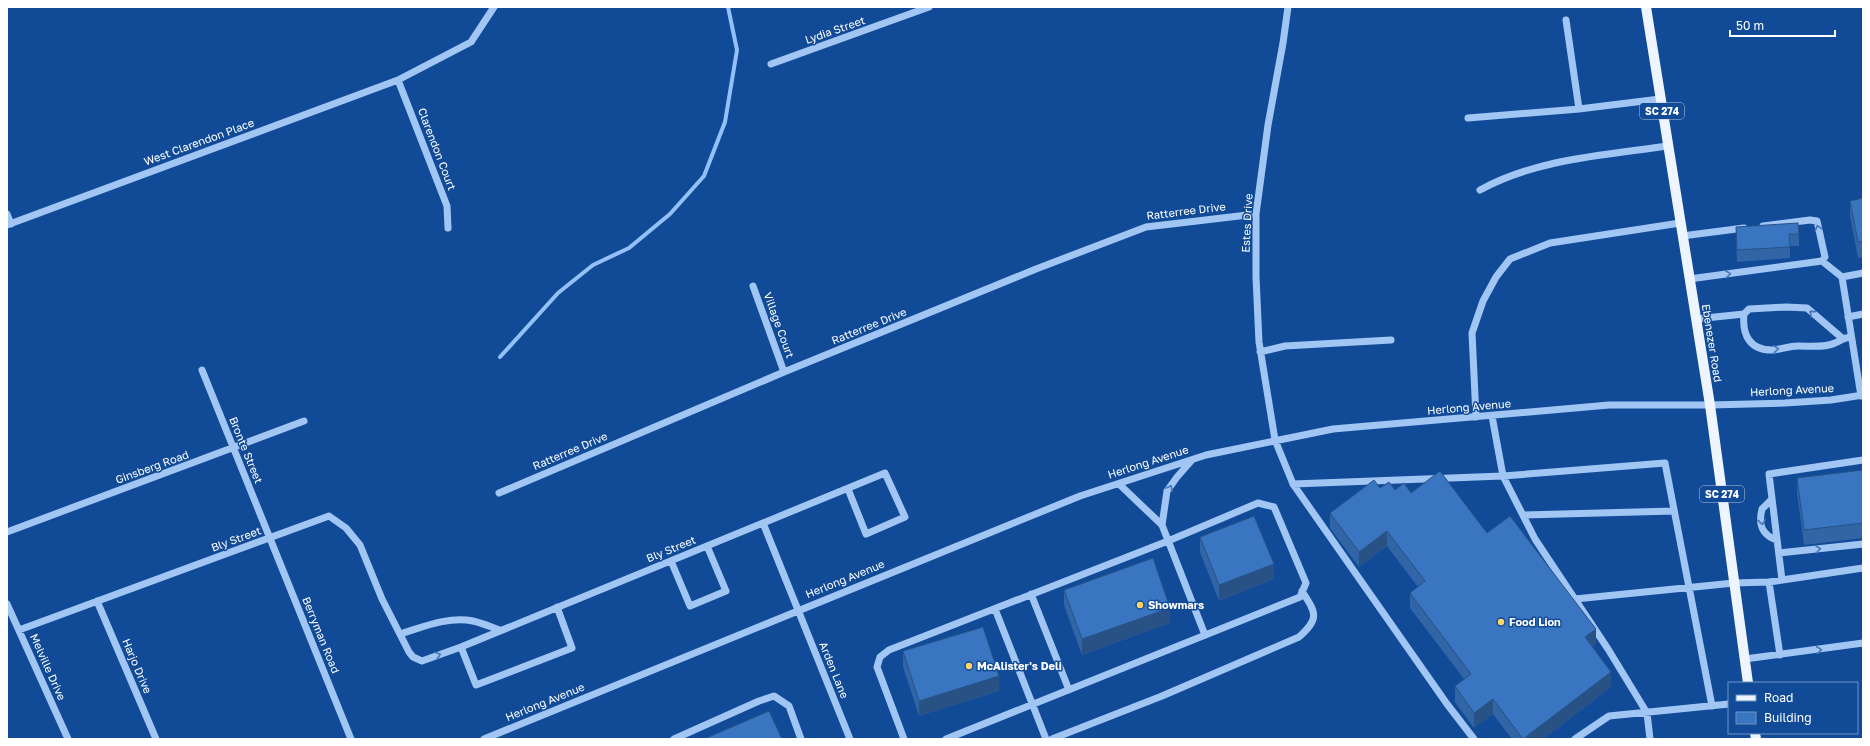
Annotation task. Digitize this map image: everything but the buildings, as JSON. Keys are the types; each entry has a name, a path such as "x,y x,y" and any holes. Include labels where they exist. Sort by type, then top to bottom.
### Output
{"main road":[{"name":"Ebenezer Road","path":"1646,7 1710,405 1748,682"}],"street":[{"name":"West Clarendon Place","path":"9,224 398,80 471,42 494,7"},
{"name":"Lydia Street","path":"771,64 929,7"},
{"name":"Estes Drive","path":"1288,7 1283,44 1268,125 1256,214 1256,277 1260,352 1275,440 1293,484 1447,704 1474,739"},
{"path":"1566,20 1579,109"},
{"name":"Clarendon Court","path":"398,80 447,206 448,228"},
{"path":"1468,118 1579,109 1660,99"},
{"path":"1480,190 1498,180 1527,170 1582,158 1668,146"},
{"path":"7,214 9,224"},
{"name":"Ratterree Drive","path":"499,492 784,372 1036,269 1146,227 1256,214"},
{"path":"1682,236 1810,220 1817,222 1825,257 1822,261"},
{"path":"1476,417 1472,333 1483,300 1496,276 1510,259 1550,243 1680,223"},
{"path":"1689,279 1822,261 1842,277 1862,396"},
{"path":"1842,277 1863,273"},
{"name":"Village Court","path":"753,286 784,372"},
{"path":"1696,319 1744,314 1749,309 1786,307 1807,308 1842,338"},
{"path":"1744,314 1743,328 1746,337 1756,346 1767,349 1772,350 1794,346 1835,344 1842,338 1851,337"},
{"path":"1848,317 1863,314"},
{"path":"1260,352 1285,346 1391,340"},
{"name":"Bronte Street","path":"202,370 270,538"},
{"name":"Herlong Avenue","path":"484,739 1080,496 1194,459 1275,440 1333,429 1609,405 1710,405 1823,400 1862,396"},
{"path":"1492,416 1503,476 1535,539 1647,713 1650,739"},
{"name":"Ginsberg Road","path":"7,532 304,421"},
{"path":"1162,525 1167,491 1177,477 1194,459"},
{"path":"1782,580 1769,474 1863,460"},
{"path":"1293,484 1503,476 1665,463 1712,706"},
{"name":"Bly Street","path":"18,630 329,516 346,528 360,545 382,599 409,652 413,657 422,661 461,648 500,630 885,473 905,517 866,534 848,489"},
{"path":"1118,484 1162,525 1204,635"},
{"path":"1772,499 1762,509 1763,532 1766,536 1777,540"},
{"path":"904,739 877,666 880,657 889,650 1168,541 1258,503 1274,507 1306,582 1300,597 946,739"},
{"path":"1523,515 1674,511"},
{"path":"762,523 798,610"},
{"name":"Berryman Road","path":"270,538 351,739"},
{"path":"1779,554 1863,544"},
{"path":"671,560 690,606 726,591 707,546"},
{"path":"1575,599 1734,583 1769,582 1863,568"},
{"path":"1769,582 1780,655"},
{"path":"1052,739 1162,696 1299,637 1311,626 1315,616 1313,607 1302,591"},
{"path":"1031,594 1069,690"},
{"name":"Harjo Drive","path":"98,601 156,739"},
{"name":"Melville Drive","path":"7,604 68,739"},
{"path":"461,648 476,685 572,648 557,607"},
{"path":"995,609 1046,739"},
{"name":"Arden Lane","path":"798,610 850,739"},
{"path":"400,634 437,623 455,620 472,621 500,630"},
{"path":"1745,659 1863,643"},
{"path":"674,739 759,701 774,696 789,706 801,739"},
{"path":"1575,739 1583,737 1609,716 1728,704"}],"waterway":[{"path":"500,357 558,293 593,265 629,248 670,214 704,176 725,122 737,50 728,7"}],"place":[{"name":"Showmars","path":"1140,605"},
{"name":"Food Lion","path":"1501,622"},
{"name":"McAlister's Deli","path":"969,666"}]}
